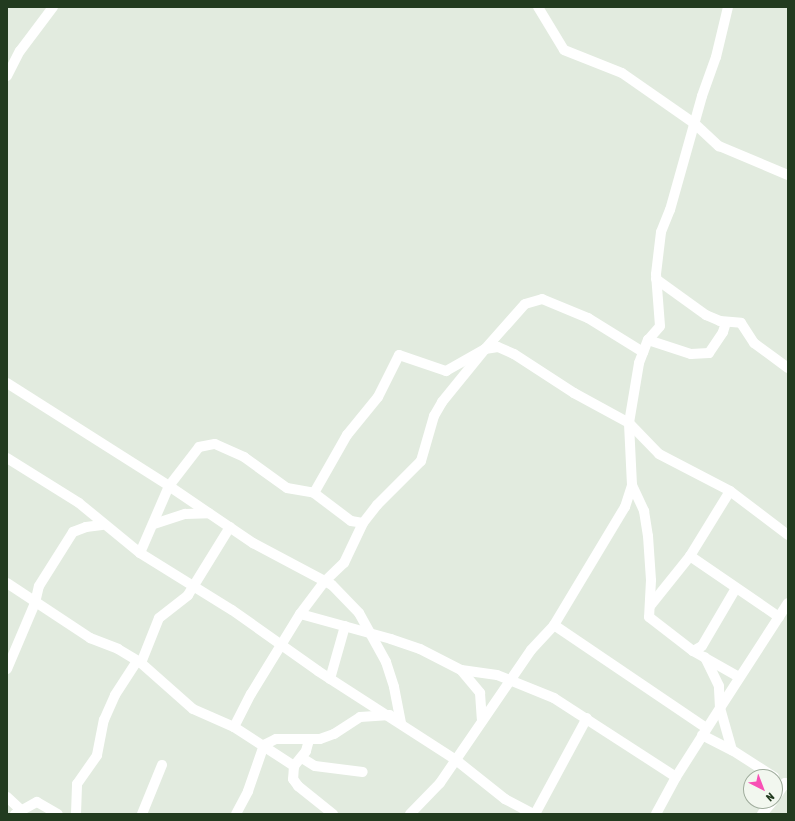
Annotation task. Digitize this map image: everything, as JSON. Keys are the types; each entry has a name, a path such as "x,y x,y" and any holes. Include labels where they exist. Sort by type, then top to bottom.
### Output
{"street":[{"path":"7,76 20,51 53,7"},
{"path":"538,7 564,50 622,74 695,124 719,146 788,175"},
{"path":"410,814 431,795 468,745 482,719 512,680 531,650 554,625 614,528 625,507 632,486 629,424 643,352 648,340 660,326 656,279 661,232 670,210 716,57 728,7"},
{"path":"656,279 706,315 726,322 741,323 754,343 788,368"},
{"path":"234,727 300,614 324,582 344,563 363,523 377,504 421,461 434,416 442,402 484,349 525,304 542,299 588,318 643,352"},
{"path":"648,340 691,354 709,353 723,332 726,322"},
{"path":"314,493 347,435 378,397 399,355 446,371 484,349 498,347 514,354 574,393 629,424 659,454 730,491 788,534"},
{"path":"7,383 169,486 253,543 324,582 347,598 359,613 368,632 386,662 394,687 401,723"},
{"path":"140,553 154,524 169,486 198,447 215,444 244,457 287,488 314,493 351,521 363,523"},
{"path":"7,458 79,503 102,525 140,553 282,643 330,679 390,715 456,760 505,799 528,813 587,718"},
{"path":"632,486 644,511 648,536 651,580 649,617 693,651 739,677"},
{"path":"650,606 690,556 730,491"},
{"path":"154,524 185,514 210,513"},
{"path":"7,669 35,603 39,586 73,532 86,526 102,525"},
{"path":"76,814 77,784 98,755 104,720 115,695 139,662 159,618 193,588 230,527"},
{"path":"690,556 779,617"},
{"path":"7,583 35,603 90,638 118,649 139,662 194,709 234,727 264,745 294,766"},
{"path":"693,651 702,646 736,588"},
{"path":"656,814 676,777 704,732 788,603"},
{"path":"300,614 368,632 420,649 461,670 497,675 554,698 676,777"},
{"path":"554,625 704,732 762,769"},
{"path":"330,679 345,626"},
{"path":"704,656 719,686 720,708 732,750"},
{"path":"461,670 480,693 482,719"},
{"path":"236,814 248,791 264,745 276,739 308,740 334,734 360,717 390,715"},
{"path":"308,740 302,758 294,766 293,779 298,786 333,814"},
{"path":"302,758 315,766 363,772"},
{"path":"142,814 162,765"},
{"path":"7,797 17,812 37,802 58,814"},
{"path":"664,801 666,814"}]}
